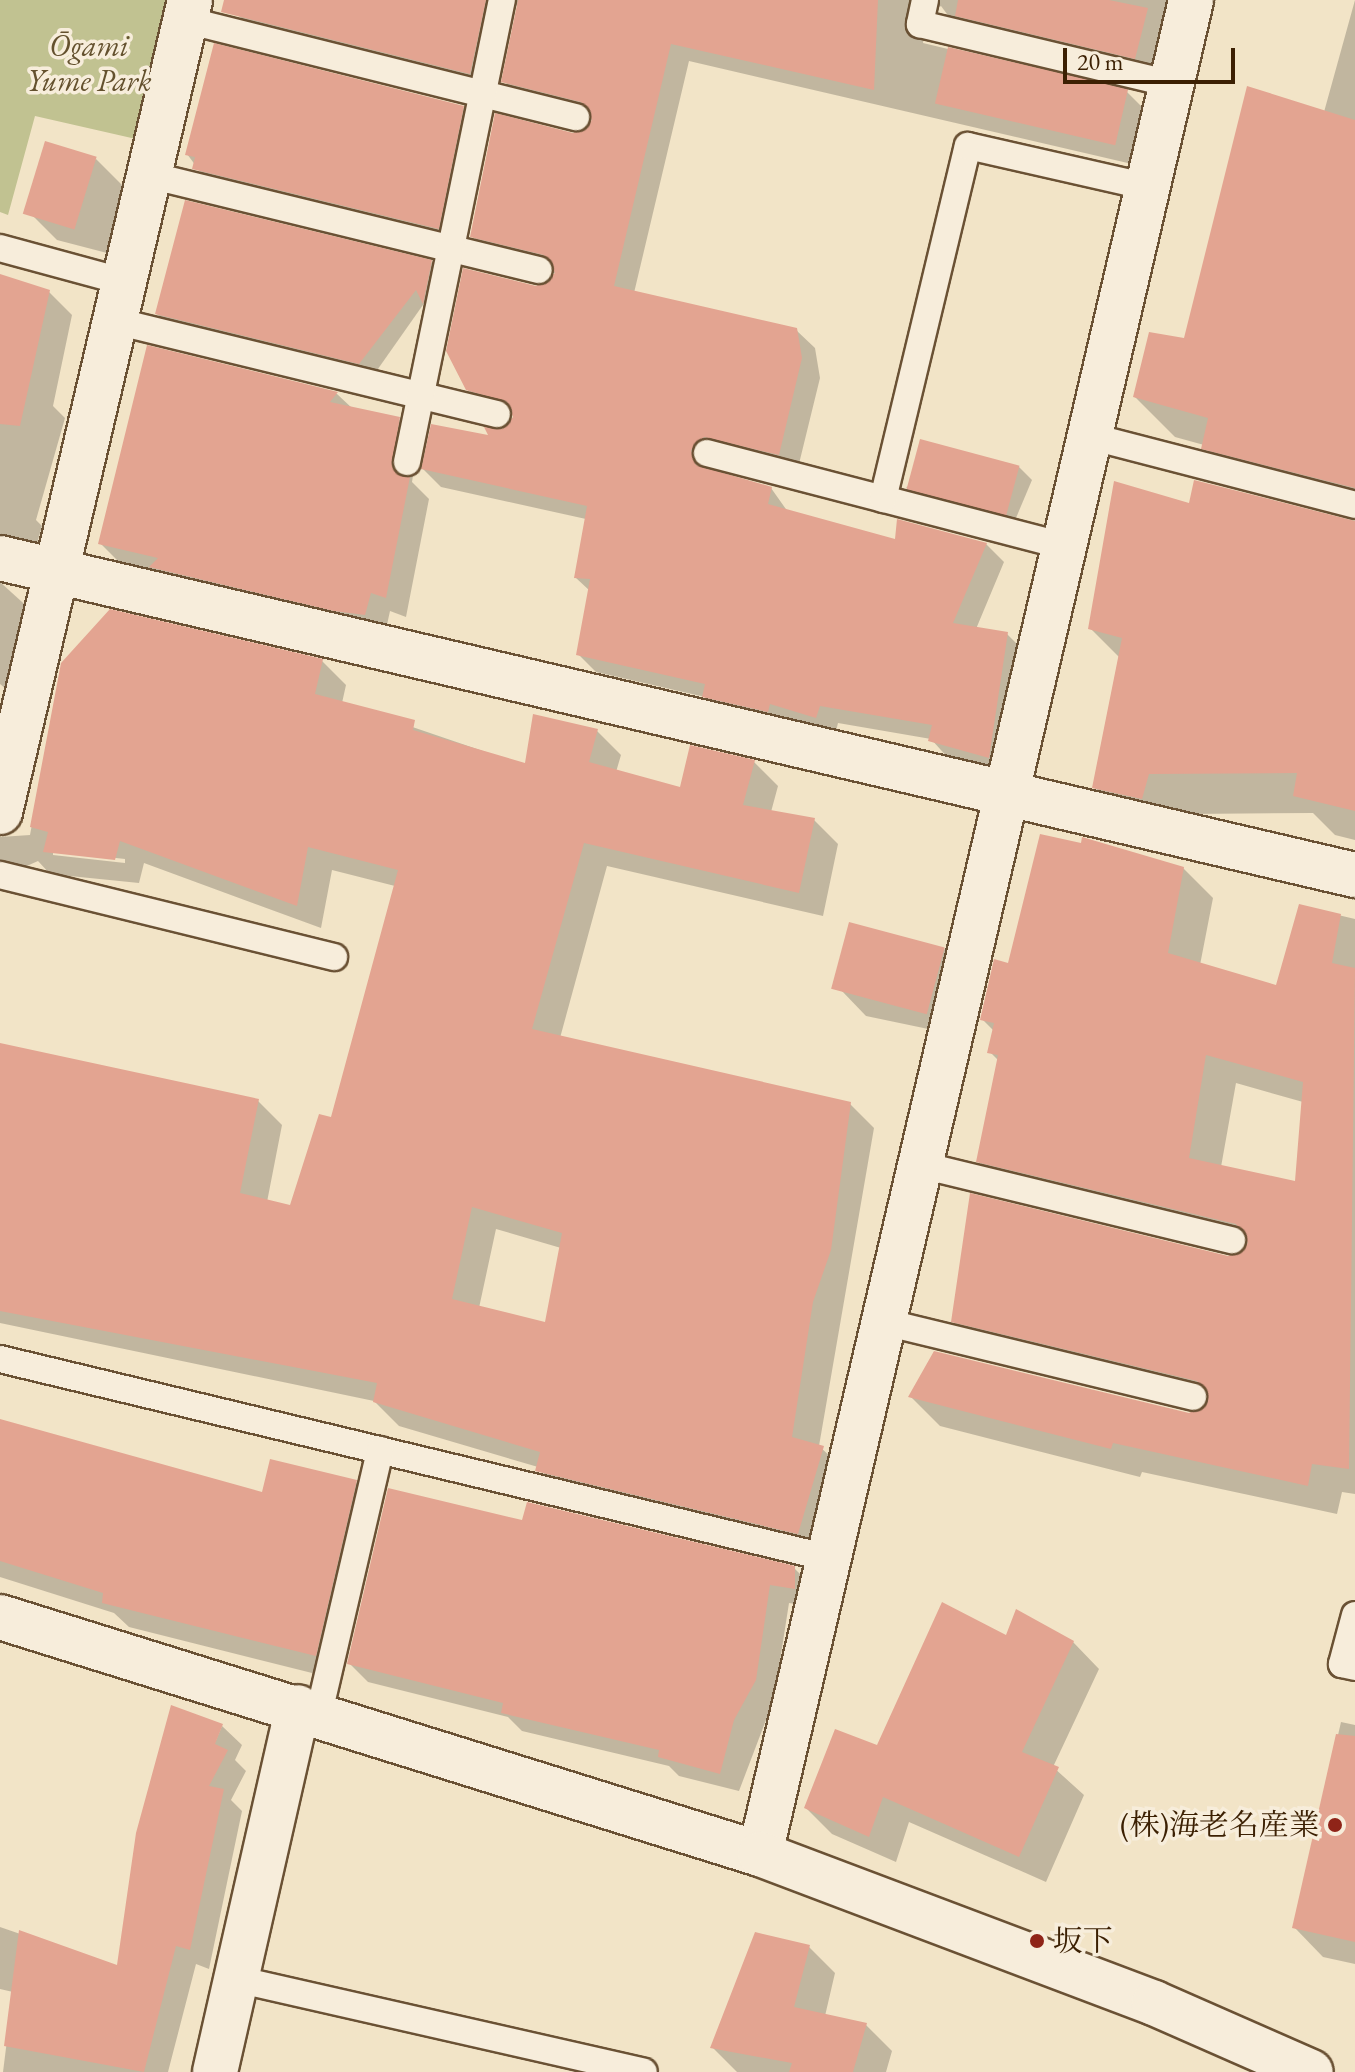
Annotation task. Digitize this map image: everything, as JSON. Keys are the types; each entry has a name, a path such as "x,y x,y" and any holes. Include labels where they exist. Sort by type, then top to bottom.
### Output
{"street":[{"path":"760,1854 1191,0"},
{"path":"0,812 188,10"},
{"path":"0,558 1355,875"},
{"path":"0,1617 308,1710 760,1854 1154,2003 1311,2072"},
{"path":"215,2072 236,1979 308,1710"}],"lane":[{"path":"407,462 502,0"},
{"path":"925,0 920,24 1171,84"},
{"path":"188,10 482,94 576,117"},
{"path":"883,499 968,146 1148,187"},
{"path":"149,175 539,270"},
{"path":"0,248 120,302 420,396 497,414"},
{"path":"1089,436 1355,505"},
{"path":"707,453 1064,546"},
{"path":"0,875 334,957"},
{"path":"921,1165 1232,1240"},
{"path":"884,1322 1193,1397"},
{"path":"0,1359 829,1558"},
{"path":"308,1710 380,1450"},
{"path":"1355,1615 1342,1664 1355,1667"},
{"path":"236,1979 644,2072"}],"green space":[{"name":"Ōgami Yume Park","path":"0,0 171,0 136,139 35,116 8,215 0,212"}],"building":[{"path":"224,0 486,0 470,74 221,12"},
{"path":"518,0 878,0 874,90 671,44 614,286 797,328 802,358 779,455 704,437 691,450 696,465 772,487 768,504 895,539 897,519 987,543 953,623 1008,632 989,758 928,741 932,725 820,706 816,718 770,704 768,712 702,697 705,684 576,655 590,579 574,578 587,506 421,469 431,424 488,435 484,427 502,429 513,417 507,402 466,390 446,351 463,268 536,286 555,273 544,255 470,237 495,113 573,133 592,120 581,102 501,82"},
{"path":"958,0 1109,0 1148,8 1135,59 955,16"},
{"path":"214,43 464,106 439,229 192,169 195,157 185,155"},
{"path":"948,47 1128,89 1115,145 935,104"},
{"path":"1247,86 1355,120 1355,488 1201,449 1208,418 1133,397 1149,332 1184,338"},
{"path":"45,141 97,157 74,229 23,214"},
{"path":"185,200 432,260 423,304 416,290 359,364 155,314"},
{"path":"0,274 50,290 20,426 0,424"},
{"path":"147,345 338,392 330,402 400,417 392,466 410,477 386,598 371,593 365,615 334,611 149,567 158,558 98,544"},
{"path":"920,439 1019,466 1006,516 907,489"},
{"path":"1194,480 1355,521 1355,811 1293,796 1297,773 1149,774 1142,799 1092,788 1122,638 1088,629 1114,481 1189,503"},
{"path":"110,609 323,659 315,694 415,720 413,730 525,763 533,714 598,729 589,762 680,787 690,745 755,760 743,805 815,818 799,893 584,843 532,1029 851,1102 831,1250 813,1302 792,1437 824,1446 798,1534 535,1471 540,1452 373,1402 377,1383 0,1311 0,1043 259,1099 240,1193 290,1205 319,1114 331,1117 398,870 308,847 297,906 120,841 115,860 43,852 48,832 30,827 61,663","holes":["472,1207 562,1233 545,1322 452,1299"]},
{"path":"1040,834 1081,843 1082,837 1184,867 1168,953 1276,985 1299,904 1341,914 1332,963 1355,968 1349,1469 1312,1464 1308,1486 1113,1443 1111,1449 908,1397 934,1351 1189,1413 1208,1402 1197,1381 951,1322 970,1193 1228,1256 1248,1243 1236,1224 976,1162 998,1055 987,1053 994,1023 980,1020 994,959 1008,963","holes":["1206,1055 1303,1082 1295,1181 1189,1158"]},
{"path":"849,922 945,948 927,1014 831,989"},
{"path":"0,1419 262,1492 270,1459 357,1480 316,1656 102,1603 103,1593 0,1561"},
{"path":"388,1488 522,1520 527,1502 795,1566 795,1589 770,1585 756,1680 734,1720 720,1774 658,1757 659,1750 501,1713 503,1703 347,1664"},
{"path":"942,1602 1006,1635 1016,1609 1074,1641 1022,1752 1059,1767 1019,1857 883,1797 869,1837 804,1808 835,1729 877,1745"},
{"path":"171,1705 223,1724 215,1744 228,1750 209,1786 224,1789 190,1950 176,1946 144,2072 4,2046 19,1930 117,1965 136,1833"},
{"name":"(株)海老名産業","path":"1336,1734 1355,1736 1355,1942 1292,1928"},
{"path":"755,1932 810,1945 794,2007 867,2023 853,2072 789,2072 792,2063 710,2048"}],"place":[{"name":"(株)海老名産業","path":"1335,1825"},
{"name":"坂下","path":"1037,1941"}]}
